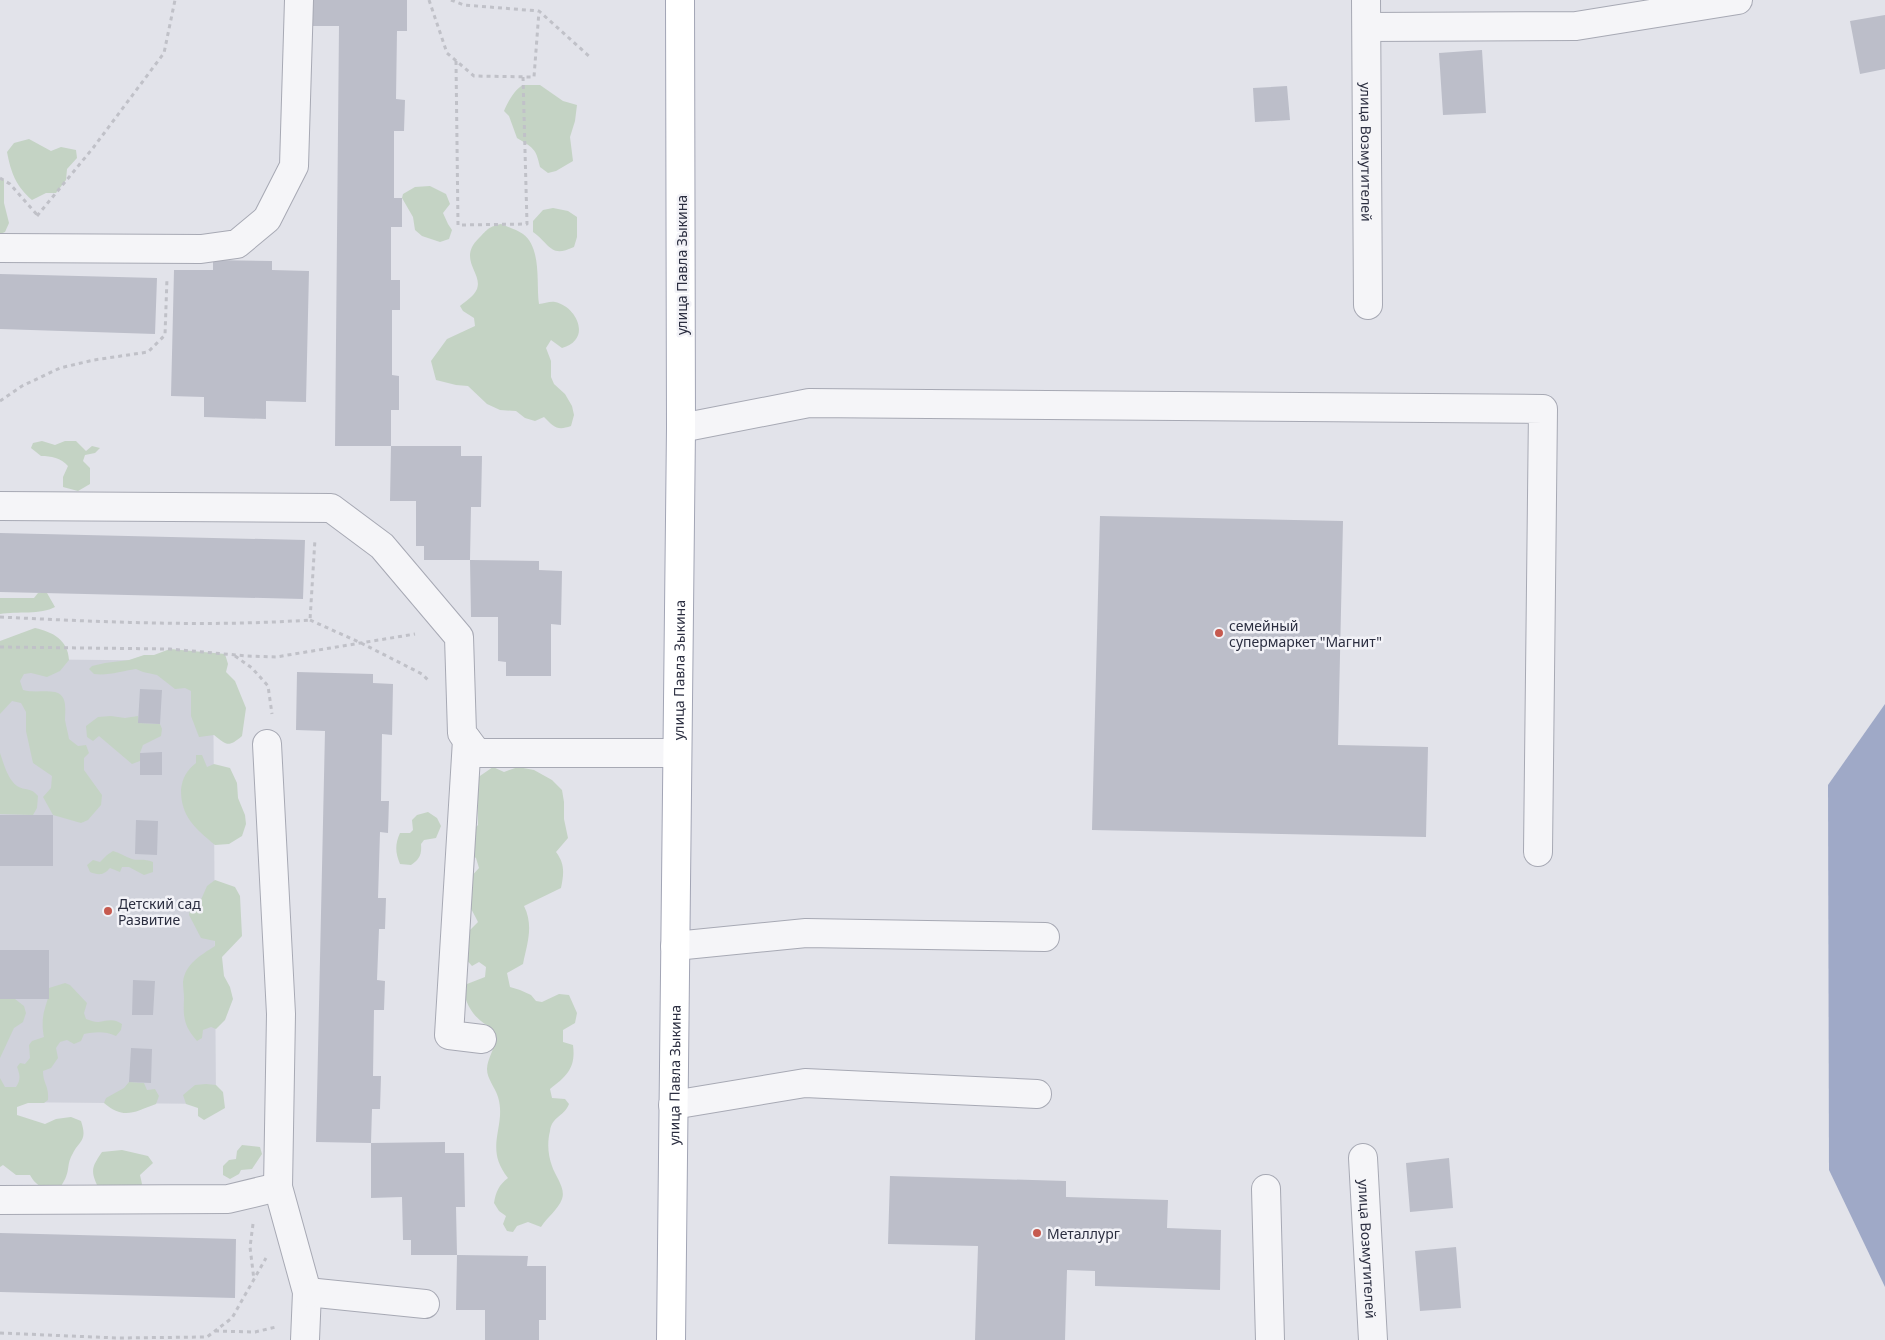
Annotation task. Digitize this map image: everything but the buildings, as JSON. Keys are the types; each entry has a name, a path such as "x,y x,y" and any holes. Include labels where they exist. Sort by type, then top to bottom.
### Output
{"main road":[{"name":"улица Павла Зыкина","path":"671,1340 681,428 680,0"}],"street":[{"path":"2,248 201,249 237,244 267,219 294,166 299,0"},
{"name":"улица Возмутителей","path":"1366,0 1368,305"},
{"path":"1367,27 1576,26 1738,0"},
{"path":"681,428 809,403 1543,409 1538,852"},
{"path":"0,506 331,508 382,546 459,637 462,733 477,753 677,753"},
{"path":"467,740 450,1035 482,1039"},
{"path":"267,744 281,1014 267,1190 286,1218 307,1301 305,1340"},
{"path":"675,946 806,933 1045,937"},
{"path":"673,1105 805,1084 1037,1094"},
{"name":"улица Возмутителей","path":"1363,1158 1372,1340"},
{"path":"1266,1189 1270,1340"},
{"path":"0,1200 228,1199 267,1190"},
{"path":"307,1301 425,1304"}],"path":[{"path":"2,248 37,216 93,148 164,53 175,0"},
{"path":"430,0 447,53 474,76 534,76 539,11"},
{"path":"451,0 464,5 539,11 590,57"},
{"path":"456,61 458,225 527,224 523,77"},
{"path":"0,178 10,184 68,248"},
{"path":"0,402 22,386 60,368 94,360 148,352 165,335 168,249"},
{"path":"310,620 317,508"},
{"path":"0,617 85,621 248,624 310,620 422,674 461,708"},
{"path":"0,646 62,649 170,649 276,657 453,628"},
{"path":"234,655 252,668 268,686 273,716 267,744"},
{"path":"254,1281 250,1247 267,1190"},
{"path":"0,1333 156,1339 207,1337 232,1318 254,1281 286,1218"},
{"path":"215,1331 255,1332 292,1323 307,1301"},
{"path":"50,1340 54,1335"}],"shaded area":[{"name":"Детский сад Развитие","path":"0,659 213,661 216,1104 0,1102"}],"green space":[{"path":"523,85 540,85 563,101 577,105 570,137 573,161 556,171 548,173 540,167 535,152 517,138 509,116 504,111 514,93"},
{"path":"29,139 51,151 61,147 76,150 77,158 67,169 66,180 56,193 46,193 32,200 15,179 7,152 14,143"},
{"path":"0,178 4,180 4,203 9,223 5,232 0,234"},
{"path":"430,186 446,194 450,204 443,213 452,230 449,239 440,242 422,236 415,230 413,217 402,198 403,194 415,187"},
{"path":"553,208 568,211 577,217 577,237 574,247 555,251 533,232 533,221 543,210"},
{"path":"501,224 523,234 533,248 536,257 539,304 555,302 563,305 575,316 578,323 579,331 577,338 571,344 562,348 551,340 546,348 551,361 551,377 554,384 565,394 572,406 574,415 571,426 559,428 553,426 544,417 535,421 525,418 516,411 500,410 487,404 468,386 436,380 431,361 447,339 475,326 474,318 463,311 460,306 477,289 477,277 470,259 470,253 479,238 488,229"},
{"path":"42,441 55,445 65,441 76,441 86,451 92,446 100,448 95,453 85,455 83,461 90,468 90,484 78,491 63,487 63,477 68,466 56,458 41,456 31,448 33,443"},
{"path":"38,593 47,593 55,607 36,612 0,614 0,598 34,598"},
{"path":"35,628 48,632 63,642 69,660 60,671 47,677 31,673 24,674 20,681 23,690 55,692 62,696 65,703 65,720 69,739 78,746 86,745 89,753 84,758 84,770 102,795 101,805 88,820 81,823 53,815 43,797 51,788 52,776 33,763 26,731 26,712 21,703 12,701 0,714 0,641"},
{"path":"170,649 225,654 228,664 226,672 235,681 246,708 242,736 237,740 228,744 214,735 199,737 191,716 191,691 185,688 175,689 157,675 136,669 110,674 94,674 89,669 92,666 129,660 144,655 154,655"},
{"path":"138,716 139,723 160,724 162,729 161,736 143,745 140,761 132,764 99,736 93,741 87,737 86,726 98,717 125,718"},
{"path":"0,753 6,771 14,783 17,786 33,791 38,796 37,808 33,815 0,814"},
{"path":"196,755 202,755 207,767 214,764 230,768 237,783 238,798 245,815 246,824 242,836 229,844 215,845 195,827 186,815 182,799 182,782 188,771 196,763"},
{"path":"493,767 504,772 518,767 534,770 552,780 562,790 564,819 568,838 556,852 563,869 561,888 524,906 529,921 529,928 523,964 507,973 510,987 531,995 536,1001 542,1002 559,994 569,995 577,1013 575,1023 563,1030 563,1042 573,1045 572,1066 566,1075 550,1089 552,1098 565,1099 569,1104 564,1112 553,1122 548,1140 553,1170 563,1191 562,1199 558,1207 541,1227 528,1222 517,1226 513,1232 507,1231 503,1224 506,1216 499,1211 494,1203 498,1189 508,1178 497,1156 496,1147 500,1108 498,1097 488,1076 487,1069 495,1043 495,1036 492,1028 479,1019 472,1011 465,996 467,984 485,977 486,967 479,962 472,966 464,957 467,933 478,922 466,900 465,889 467,883 479,868 476,858 471,855 469,835 478,825 477,778"},
{"path":"428,812 437,818 441,826 436,838 424,840 421,844 419,857 414,863 411,865 400,864 396,848 400,833 410,833 413,830 412,820 417,815"},
{"path":"113,851 132,859 153,862 153,872 144,875 129,867 122,867 120,872 110,868 100,874 90,872 87,865 93,860 100,862"},
{"path":"215,880 235,887 240,896 242,936 222,957 224,976 230,987 233,999 225,1020 216,1029 211,1027 203,1030 202,1038 197,1041 189,1031 185,1021 184,976 190,965 215,946 215,941 201,938 189,915 191,905 200,902 207,886"},
{"path":"65,983 70,985 87,1003 84,1013 86,1019 98,1022 113,1020 122,1024 121,1030 116,1036 92,1033 84,1034 81,1041 74,1044 67,1040 60,1042 56,1048 58,1058 51,1068 43,1071 48,1091 48,1100 44,1103 28,1103 17,1107 17,1115 45,1124 56,1119 71,1117 81,1121 83,1137 70,1159 64,1181 61,1186 47,1187 36,1183 30,1175 16,1175 3,1165 0,1167 0,1078 5,1087 16,1087 20,1077 17,1067 20,1063 25,1064 30,1058 29,1045 32,1041 44,1037 43,1019 49,988"},
{"path":"0,999 15,999 24,1006 26,1013 23,1022 14,1028 0,1058"},
{"path":"129,1082 144,1083 147,1090 155,1089 159,1096 156,1104 135,1112 123,1113 104,1103 106,1098 124,1088"},
{"path":"195,1085 216,1085 223,1092 225,1108 204,1120 198,1116 198,1108 186,1104 183,1095"},
{"path":"242,1145 260,1147 262,1154 252,1169 241,1170 239,1174 230,1179 223,1175 223,1166 229,1160 236,1159 237,1151"},
{"path":"122,1150 148,1156 153,1163 140,1175 142,1184 139,1191 98,1187 95,1181 93,1169 102,1152"}],"water":[{"path":"1885,704 1885,1287 1829,1170 1828,785"}],"place":[{"name":"семейный супермаркет \"Магнит\"","path":"1219,633"},
{"name":"Детский сад Развитие","path":"108,911"},
{"name":"Металлург","path":"1037,1233"}]}
